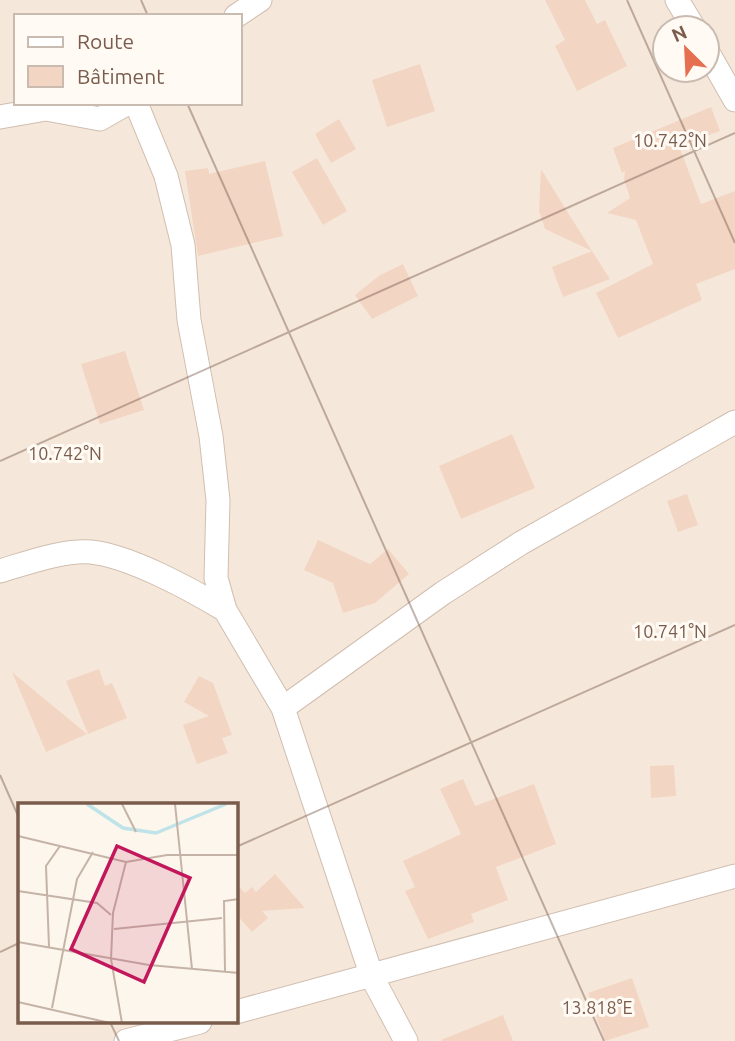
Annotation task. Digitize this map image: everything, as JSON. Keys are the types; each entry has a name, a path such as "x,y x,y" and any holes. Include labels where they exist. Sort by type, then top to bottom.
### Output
{"street":[{"path":"239,14 260,0"},
{"path":"721,76 735,100"},
{"path":"0,117 46,109 100,119 124,105"},
{"path":"137,105 166,176 183,245 189,320 212,449 218,500 216,578 225,610 283,708 372,977 406,1041"},
{"path":"283,708 443,593 510,550 735,422"},
{"path":"0,571 53,557 90,552 118,559 191,589 225,610"},
{"path":"238,1011 735,876"},
{"path":"126,1041 192,1024"}],"shaded area":[{"path":"0,0 735,0 735,1041 0,1041"}],"building":[{"path":"545,0 585,0 597,24 605,20 627,66 577,91 555,46 565,40"},
{"path":"420,64 435,111 387,127 372,80"},
{"path":"711,107 720,131 679,146 701,204 735,191 735,269 696,284 702,300 618,338 596,293 653,264 636,220 607,213 630,198 624,179 625,171 622,173 613,148"},
{"path":"339,119 356,149 331,163 315,134"},
{"path":"317,158 347,211 323,225 292,172"},
{"path":"265,161 283,236 198,256 185,171 208,168 209,174"},
{"path":"541,169 592,251 545,229 539,211"},
{"path":"592,251 610,279 563,297 552,267"},
{"path":"403,264 418,296 372,319 355,295 380,275"},
{"path":"125,351 144,410 100,424 81,364"},
{"path":"512,434 535,488 461,519 439,466"},
{"path":"687,494 698,525 678,532 667,501"},
{"path":"318,540 370,564 388,549 409,574 375,603 343,613 333,583 304,570"},
{"path":"99,669 105,686 112,683 127,718 88,734 66,681"},
{"path":"12,672 87,734 46,752"},
{"path":"199,676 213,683 232,735 222,738 228,753 197,764 183,725 209,716 184,702"},
{"path":"674,765 676,796 651,798 650,766"},
{"path":"463,779 475,806 534,784 556,844 496,867 508,900 471,914 474,922 428,939 405,891 415,887 403,861 461,834 440,789"},
{"path":"275,874 305,908 262,911 268,918 252,932 238,916 238,885 245,893 252,887 256,892"},
{"path":"632,978 649,1027 605,1041 588,993"},
{"path":"503,1015 513,1041 441,1040"}]}
